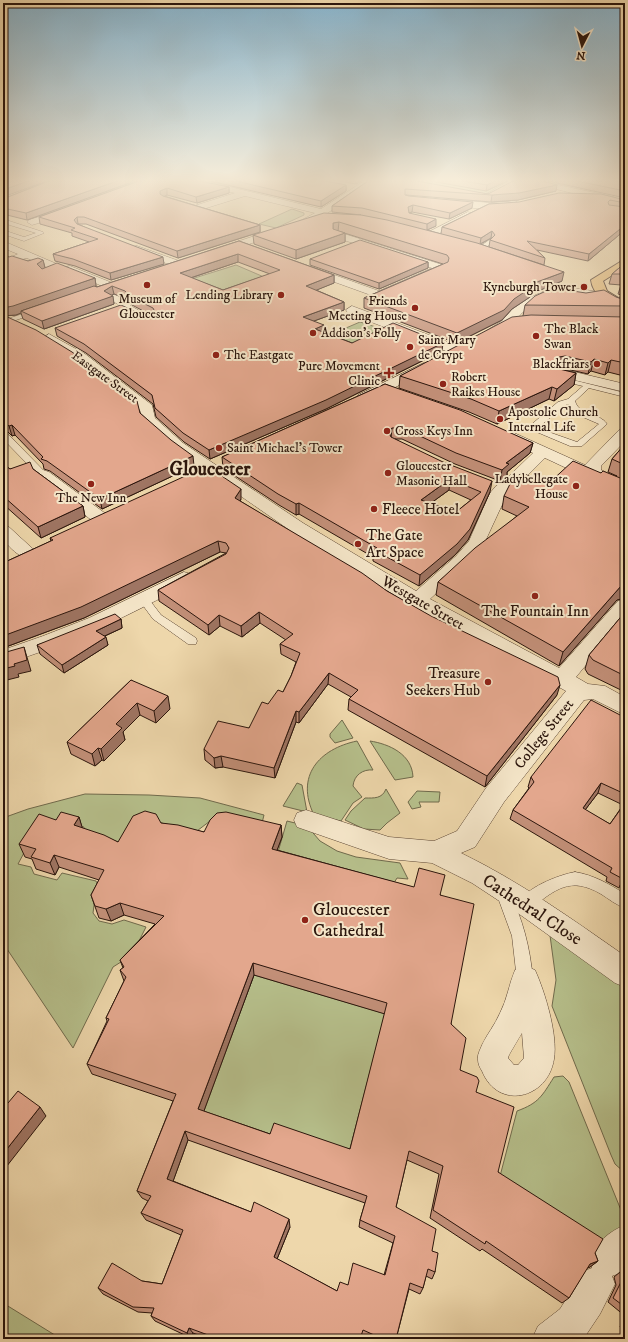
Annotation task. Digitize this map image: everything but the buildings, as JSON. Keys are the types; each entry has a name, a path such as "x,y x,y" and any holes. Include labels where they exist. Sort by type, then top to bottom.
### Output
{"main road":[{"path":"625,262 600,288 625,307"}],"street":[{"path":"127,244 178,264"},
{"path":"204,255 239,244 255,250"},
{"path":"346,247 355,244"},
{"path":"310,260 296,265 379,295 442,268 365,244"},
{"path":"5,246 28,254 53,266 70,269 110,286"},
{"path":"474,248 495,254"},
{"path":"11,259 28,254"},
{"path":"158,270 191,260"},
{"path":"42,275 54,270 53,266"},
{"path":"584,279 600,288"},
{"path":"124,281 94,292 122,302 127,309 149,320"},
{"path":"507,324 516,312 529,302 551,292 577,292 600,288 619,289"},
{"path":"385,297 352,310 456,350"},
{"path":"109,311 124,306"},
{"name":"Eastgate Street","path":"7,320 36,332 80,357 147,408 148,419 178,446 218,463"},
{"path":"350,404 507,324 524,322"},
{"path":"36,332 58,329"},
{"path":"562,373 625,388"},
{"path":"386,387 401,394"},
{"path":"493,429 583,470 593,471 600,477 625,488"},
{"path":"593,471 592,465 625,432"},
{"path":"416,601 458,565 477,542 499,493 543,452"},
{"path":"190,476 218,463"},
{"name":"Westgate Street","path":"218,463 297,527 416,601 584,691 597,692 625,707"},
{"path":"43,475 100,519"},
{"path":"483,483 499,493"},
{"path":"3,531 34,550 9,562"},
{"path":"3,656 37,646 90,626 144,600 199,570"},
{"path":"562,679 625,605"},
{"name":"College Street","path":"506,781 576,694 584,691"},
{"name":"Cathedral Close","path":"435,852 466,839 506,781"},
{"name":"Cathedral Close","path":"306,820 389,848 435,852 480,875 625,973"},
{"path":"551,1339 566,1331 580,1314 610,1263"}],"lane":[{"path":"474,248 485,244"},
{"path":"7,320 40,310"},
{"path":"562,373 557,377 625,395"},
{"path":"572,401 573,408 577,412 601,420 603,424 579,444 573,444 536,430 535,426 561,404 572,401 588,385"},
{"path":"3,434 43,475"},
{"path":"144,600 157,617 192,641"},
{"path":"480,875 503,895 516,918 523,949 525,980"},
{"path":"525,904 557,882 581,878 592,881 625,902"}],"green space":[{"path":"236,265 271,280 222,297 185,281"},
{"path":"360,322 398,334 412,357 325,337"},
{"path":"342,720 353,738 335,743 330,737 330,734"},
{"path":"357,741 373,770 363,772 355,779 353,786 362,797 353,803 341,821 314,815 309,801 307,788 309,777 314,766 332,750"},
{"path":"370,741 392,748 404,756 412,769 413,777 395,780"},
{"path":"297,783 302,785 307,812 283,806"},
{"path":"386,789 400,813 380,830 364,829 345,820 351,811 365,798 375,798 380,796"},
{"path":"417,791 440,792 439,802 419,802 421,807 412,809 408,802"},
{"path":"85,794 149,795 200,798 264,815 261,827 214,818 189,837 124,840 110,844 84,835 84,827 60,822 39,825 18,864 31,867 34,874 57,880 62,873 96,881 100,890 95,898 93,913 99,921 112,924 124,920 146,927 132,955 113,967 73,1048 3,943 3,818 28,809"},
{"path":"287,821 307,826 320,841 337,851 356,857 400,863 408,879 397,878 394,883 278,852"},
{"path":"549,928 625,983 625,1173 615,1164 611,1155 552,1006 556,980"},
{"path":"254,975 386,1014 346,1169 201,1119"},
{"path":"563,1076 569,1082 625,1220 622,1236 601,1244 499,1180 517,1111 535,1102 554,1077"},
{"path":"3,1303 58,1337 56,1339 3,1339"}],"place":[{"name":"Museum of Gloucester","path":"147,285"},
{"name":"Kyneburgh Tower","path":"584,287"},
{"name":"Lending Library","path":"281,295"},
{"name":"Friends Meeting House","path":"415,308"},
{"name":"Addison's Folly","path":"313,333"},
{"name":"The Black Swan","path":"536,336"},
{"name":"Saint Mary de Crypt","path":"410,347"},
{"name":"The Eastgate","path":"216,355"},
{"name":"Blackfriars","path":"597,364"},
{"name":"Pure Movement Clinic","path":"389,373"},
{"name":"Robert Raikes House","path":"443,384"},
{"name":"Apostolic Church Internal Life","path":"500,419"},
{"name":"Cross Keys Inn","path":"387,431"},
{"name":"Saint Michael's Tower","path":"219,448"},
{"name":"Gloucester Masonic Hall","path":"388,473"},
{"name":"The New Inn","path":"91,484"},
{"name":"Ladybellegate House","path":"576,486"},
{"name":"Fleece Hotel","path":"374,509"},
{"name":"The Gate Art Space","path":"358,544"},
{"name":"The Fountain Inn","path":"535,596"},
{"name":"Treasure Seekers Hub","path":"488,682"},
{"name":"Gloucester Cathedral","path":"305,920"}],"district":[{"name":"Gloucester","path":"210,469"}]}
